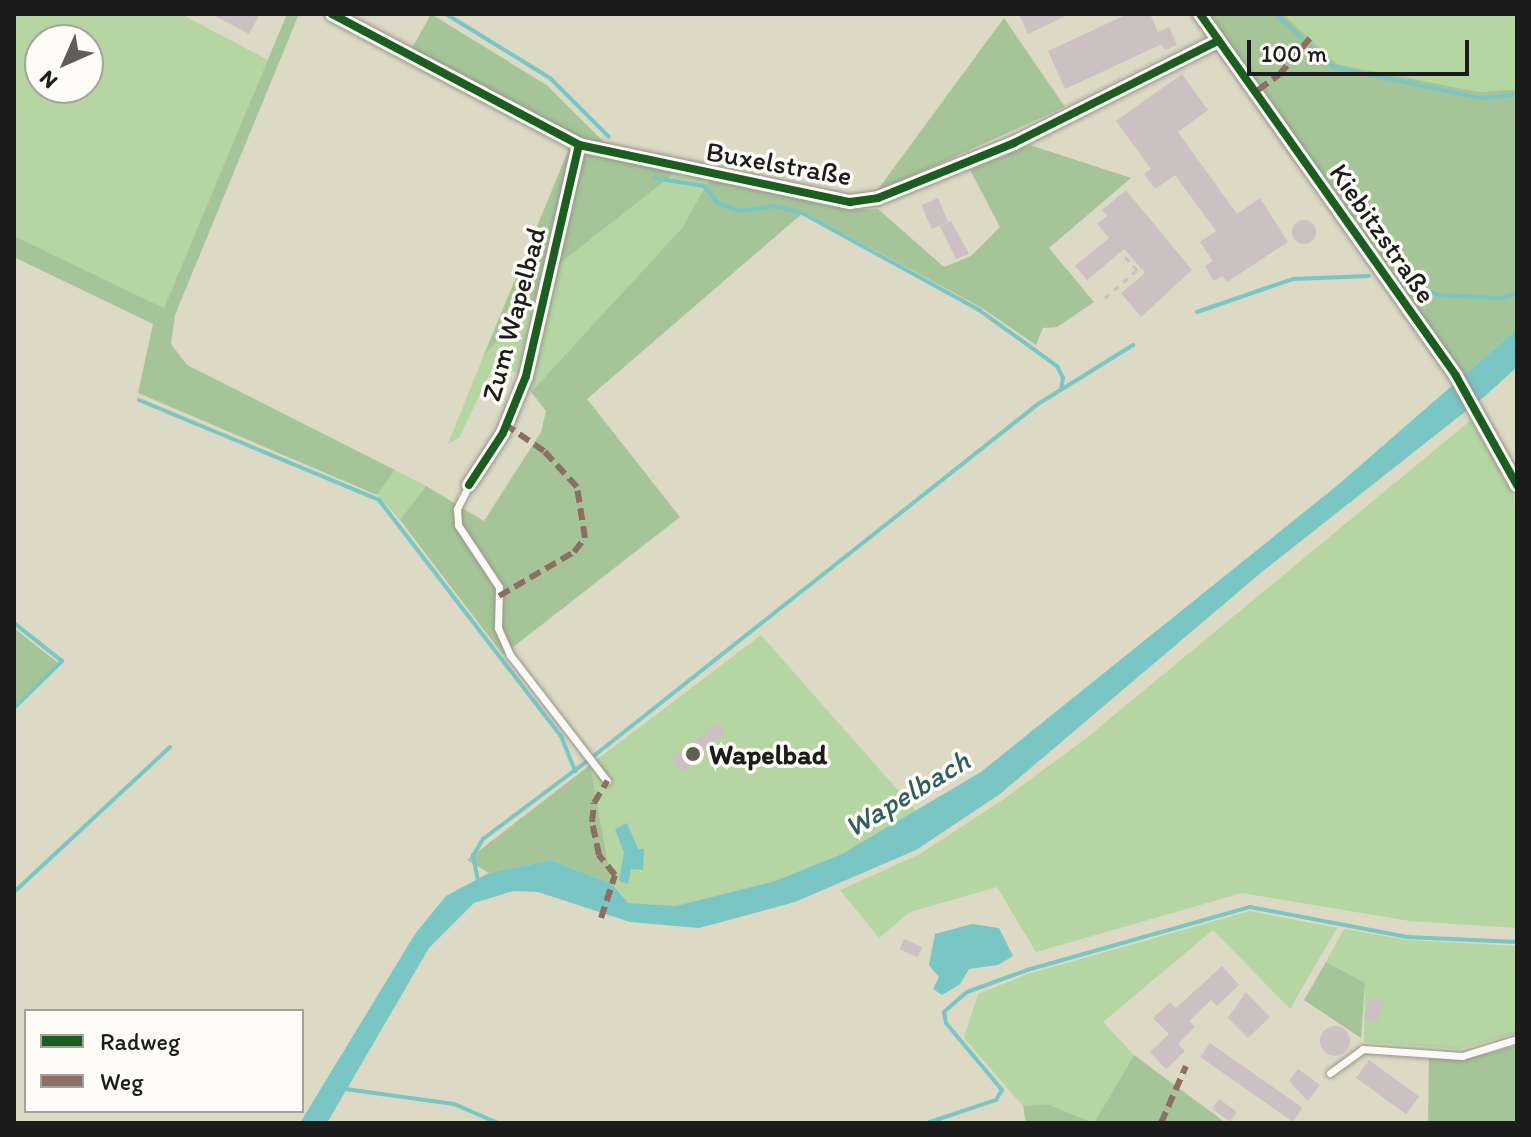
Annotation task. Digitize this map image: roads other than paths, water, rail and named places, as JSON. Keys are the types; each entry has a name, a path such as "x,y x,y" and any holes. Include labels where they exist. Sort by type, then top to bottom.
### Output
{"street":[{"name":"Buxelstraße","path":"332,14 579,145 850,202 878,198 1014,143 1218,41"},
{"name":"Kiebitzstraße","path":"1200,14 1218,41 1247,74 1456,376 1517,485"},
{"name":"Zum Wapelbad","path":"469,485 503,433 526,376 579,145"}],"lane":[{"path":"469,485 457,509 458,525 499,587 498,628 510,655 607,781"},
{"path":"1330,1073 1363,1049 1462,1056 1517,1039"}],"water":[{"path":"1517,329 1517,367 1485,396 1263,571 1000,794 916,850 795,902 699,928 630,922 538,892 513,891 474,903 429,948 327,1123 300,1123 415,934 446,896 489,873 551,860 612,884 628,903 676,906 775,881 842,854 981,772 1339,484"},
{"path":"627,823 638,849 644,849 643,870 631,869 628,884 619,881 624,852 615,829"},
{"path":"972,924 999,928 1013,956 998,965 969,969 960,984 942,995 933,989 939,977 929,965 935,934"}],"waterway":[{"path":"446,14 550,78 609,137"},
{"path":"1276,14 1302,38"},
{"path":"1311,47 1334,67 1480,98 1517,95"},
{"path":"654,178 704,186 718,203 740,211 775,206 804,214 979,310 1057,366 1063,378 1061,389"},
{"path":"1197,312 1293,279 1369,276"},
{"path":"1400,281 1439,295 1502,298 1517,293"},
{"path":"595,755 1038,404 1133,345"},
{"path":"139,400 379,500 561,736 575,771"},
{"path":"14,623 62,661 14,708"},
{"path":"14,892 170,747"},
{"path":"478,880 473,856 483,839 586,762"},
{"path":"927,1123 996,1100 1002,1090 946,1023 944,1012 967,992 1027,970 1250,907 1407,937 1517,942"},
{"path":"345,1089 454,1104 498,1123"}],"place":[{"name":"Wapelbad","path":"693,754"}],"water label":[{"name":"Wapelbach","path":"907,794"}]}
